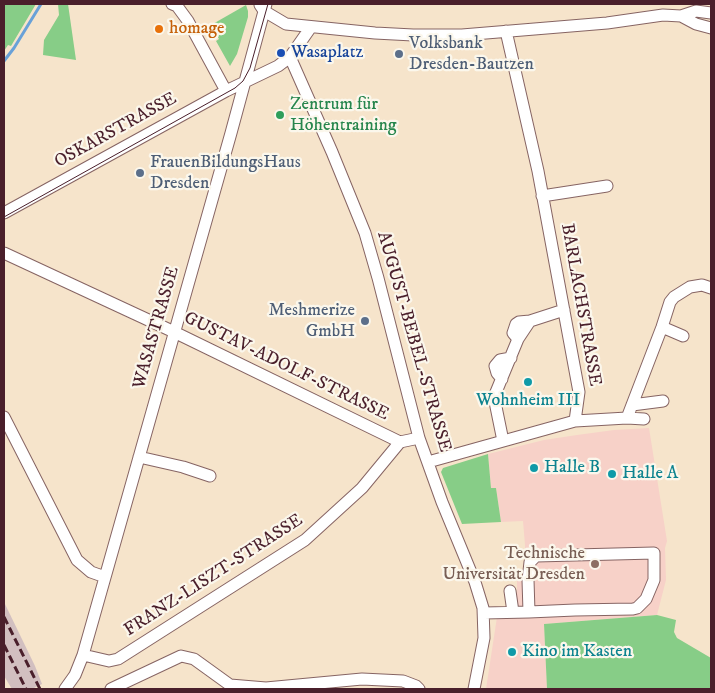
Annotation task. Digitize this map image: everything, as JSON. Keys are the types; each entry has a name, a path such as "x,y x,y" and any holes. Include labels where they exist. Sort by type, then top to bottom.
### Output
{"street":[{"path":"172,4 185,8 226,91"},
{"path":"263,6 286,24 311,28 413,35 462,35 607,23 663,15 680,16 696,24 711,28"},
{"name":"WASASTRASSE","path":"83,654 245,81 263,6"},
{"path":"680,16 696,10 711,13"},
{"name":"OSKARSTRASSE","path":"4,213 245,81 293,62 311,28"},
{"name":"BARLACHSTRASSE","path":"506,31 542,196 579,392 575,421"},
{"name":"AUGUST-BEBEL-STRASSE","path":"293,62 365,233 419,438 442,502 475,582 484,613 484,638 474,689"},
{"path":"542,196 607,186"},
{"name":"GUSTAV-ADOLF-STRASSE","path":"4,253 174,332 400,442 419,438"},
{"path":"627,418 662,328 670,302 690,286 702,285 711,288"},
{"path":"503,441 494,397 518,339 530,322 564,310"},
{"path":"662,328 683,336"},
{"path":"632,405 662,401"},
{"path":"4,417 77,560 91,572 105,577"},
{"path":"428,462 575,421 644,419"},
{"name":"FRANZ-LISZT-STRASSE","path":"83,654 109,661 118,659 305,540 362,488 400,442"},
{"path":"139,457 183,467 210,476"},
{"path":"484,613 529,612 637,608 646,599 654,580 654,553 536,556 530,562 528,580 529,612"},
{"path":"510,591 513,612"},
{"path":"65,689 75,674 83,654"},
{"path":"111,689 182,656 194,659 230,685 266,688 362,679 403,681 419,689"},
{"path":"134,689 145,674"}],"shaded area":[{"name":"Technische Universität Dresden","path":"649,428 667,541 665,548 666,580 657,615 544,624 547,689 486,689 497,617 517,616 517,580 525,580 523,521 501,522 496,488 491,488 488,454 544,440 614,430"},
{"path":"4,602 42,684 32,689 12,689 4,676"}],"green space":[{"path":"4,4 36,4 11,46 8,45 4,51"},
{"path":"58,4 68,4 76,60 43,55 44,40 59,15"},
{"path":"246,5 248,17 237,54 230,66 216,41 219,39 211,25"},
{"path":"488,454 491,488 496,488 501,522 462,524 441,472 443,468"},
{"path":"657,615 676,620 674,632 677,638 711,658 711,689 547,689 544,624"}],"waterway":[{"path":"4,61 41,4"}],"tram line":[{"path":"4,217 235,88 243,81 250,68 268,4"}],"railway":[{"path":"4,617 40,689"},
{"path":"4,645 26,689"}],"place":[{"name":"homage","path":"159,29"},
{"name":"Wasaplatz","path":"281,53"},
{"name":"Volksbank Dresden-Bautzen","path":"399,54"},
{"name":"Zentrum für Höhentraining","path":"280,115"},
{"name":"FrauenBildungsHaus Dresden","path":"140,173"},
{"name":"Meshmerize GmbH","path":"365,321"},
{"name":"Wohnheim III","path":"528,382"},
{"name":"Halle B","path":"534,468"},
{"name":"Halle A","path":"612,474"},
{"name":"Technische Universität Dresden","path":"595,564"},
{"name":"Kino im Kasten","path":"512,652"}]}
